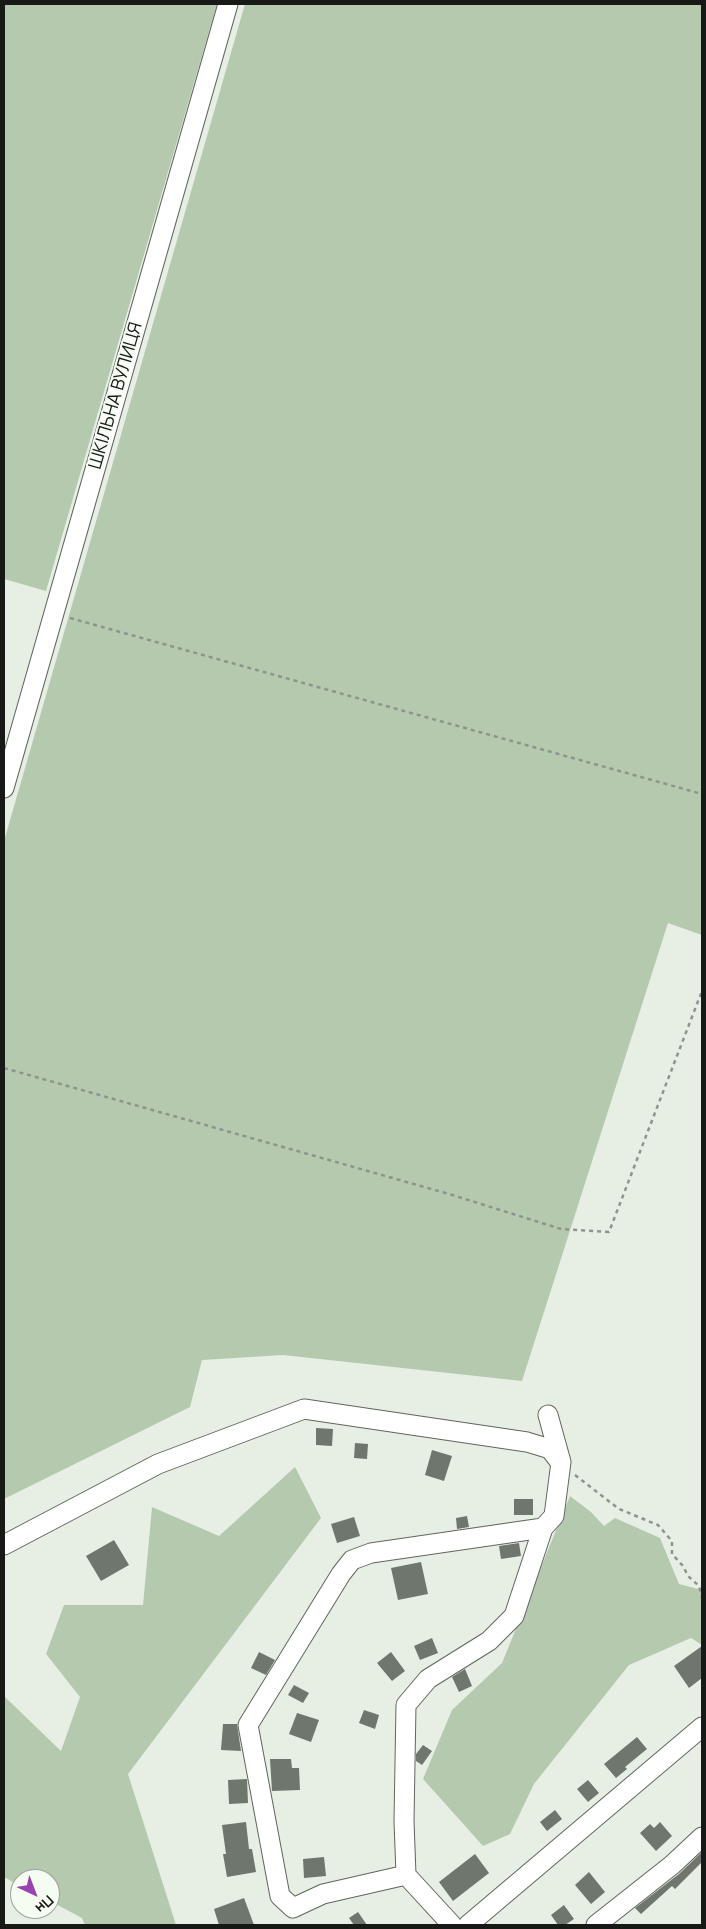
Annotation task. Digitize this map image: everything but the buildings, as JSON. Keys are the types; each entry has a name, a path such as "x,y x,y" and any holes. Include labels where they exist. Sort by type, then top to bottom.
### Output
{"street":[{"name":"ШКІЛЬНА ВУЛИЦЯ","path":"4,788 228,4"},
{"path":"4,1545 158,1464 304,1409 527,1442 550,1449 561,1462"},
{"path":"452,1925 406,1875 404,1821 406,1705 428,1679 489,1641 514,1616 543,1528 554,1516 561,1462 548,1415"},
{"path":"406,1875 323,1894 293,1917 280,1896 248,1725 341,1574 352,1560 372,1553 543,1528"},
{"path":"468,1925 702,1727"},
{"path":"596,1925 672,1865 702,1837"}],"path":[{"path":"54,613 702,794"},
{"path":"4,1068 448,1194 561,1229 609,1232 702,991"},
{"path":"561,1462 619,1509 658,1525 672,1541 672,1554 683,1566 688,1576 699,1586 702,1598"}],"green space":[{"path":"4,4 217,4 46,591 4,579"},
{"path":"245,4 702,4 702,935 668,923 522,1381 283,1355 202,1360 190,1407 4,1499 4,841"},
{"path":"295,1467 321,1518 128,1774 176,1925 85,1925 82,1918 60,1906 60,1869 10,1869 10,1880 4,1877 4,1696 61,1751 80,1697 46,1654 64,1605 143,1605 152,1507 219,1536"},
{"path":"570,1496 591,1512 604,1526 615,1518 660,1538 679,1584 702,1590 702,1645 691,1638 629,1665 534,1784 510,1834 483,1846 423,1779 452,1710 502,1663"}]}
